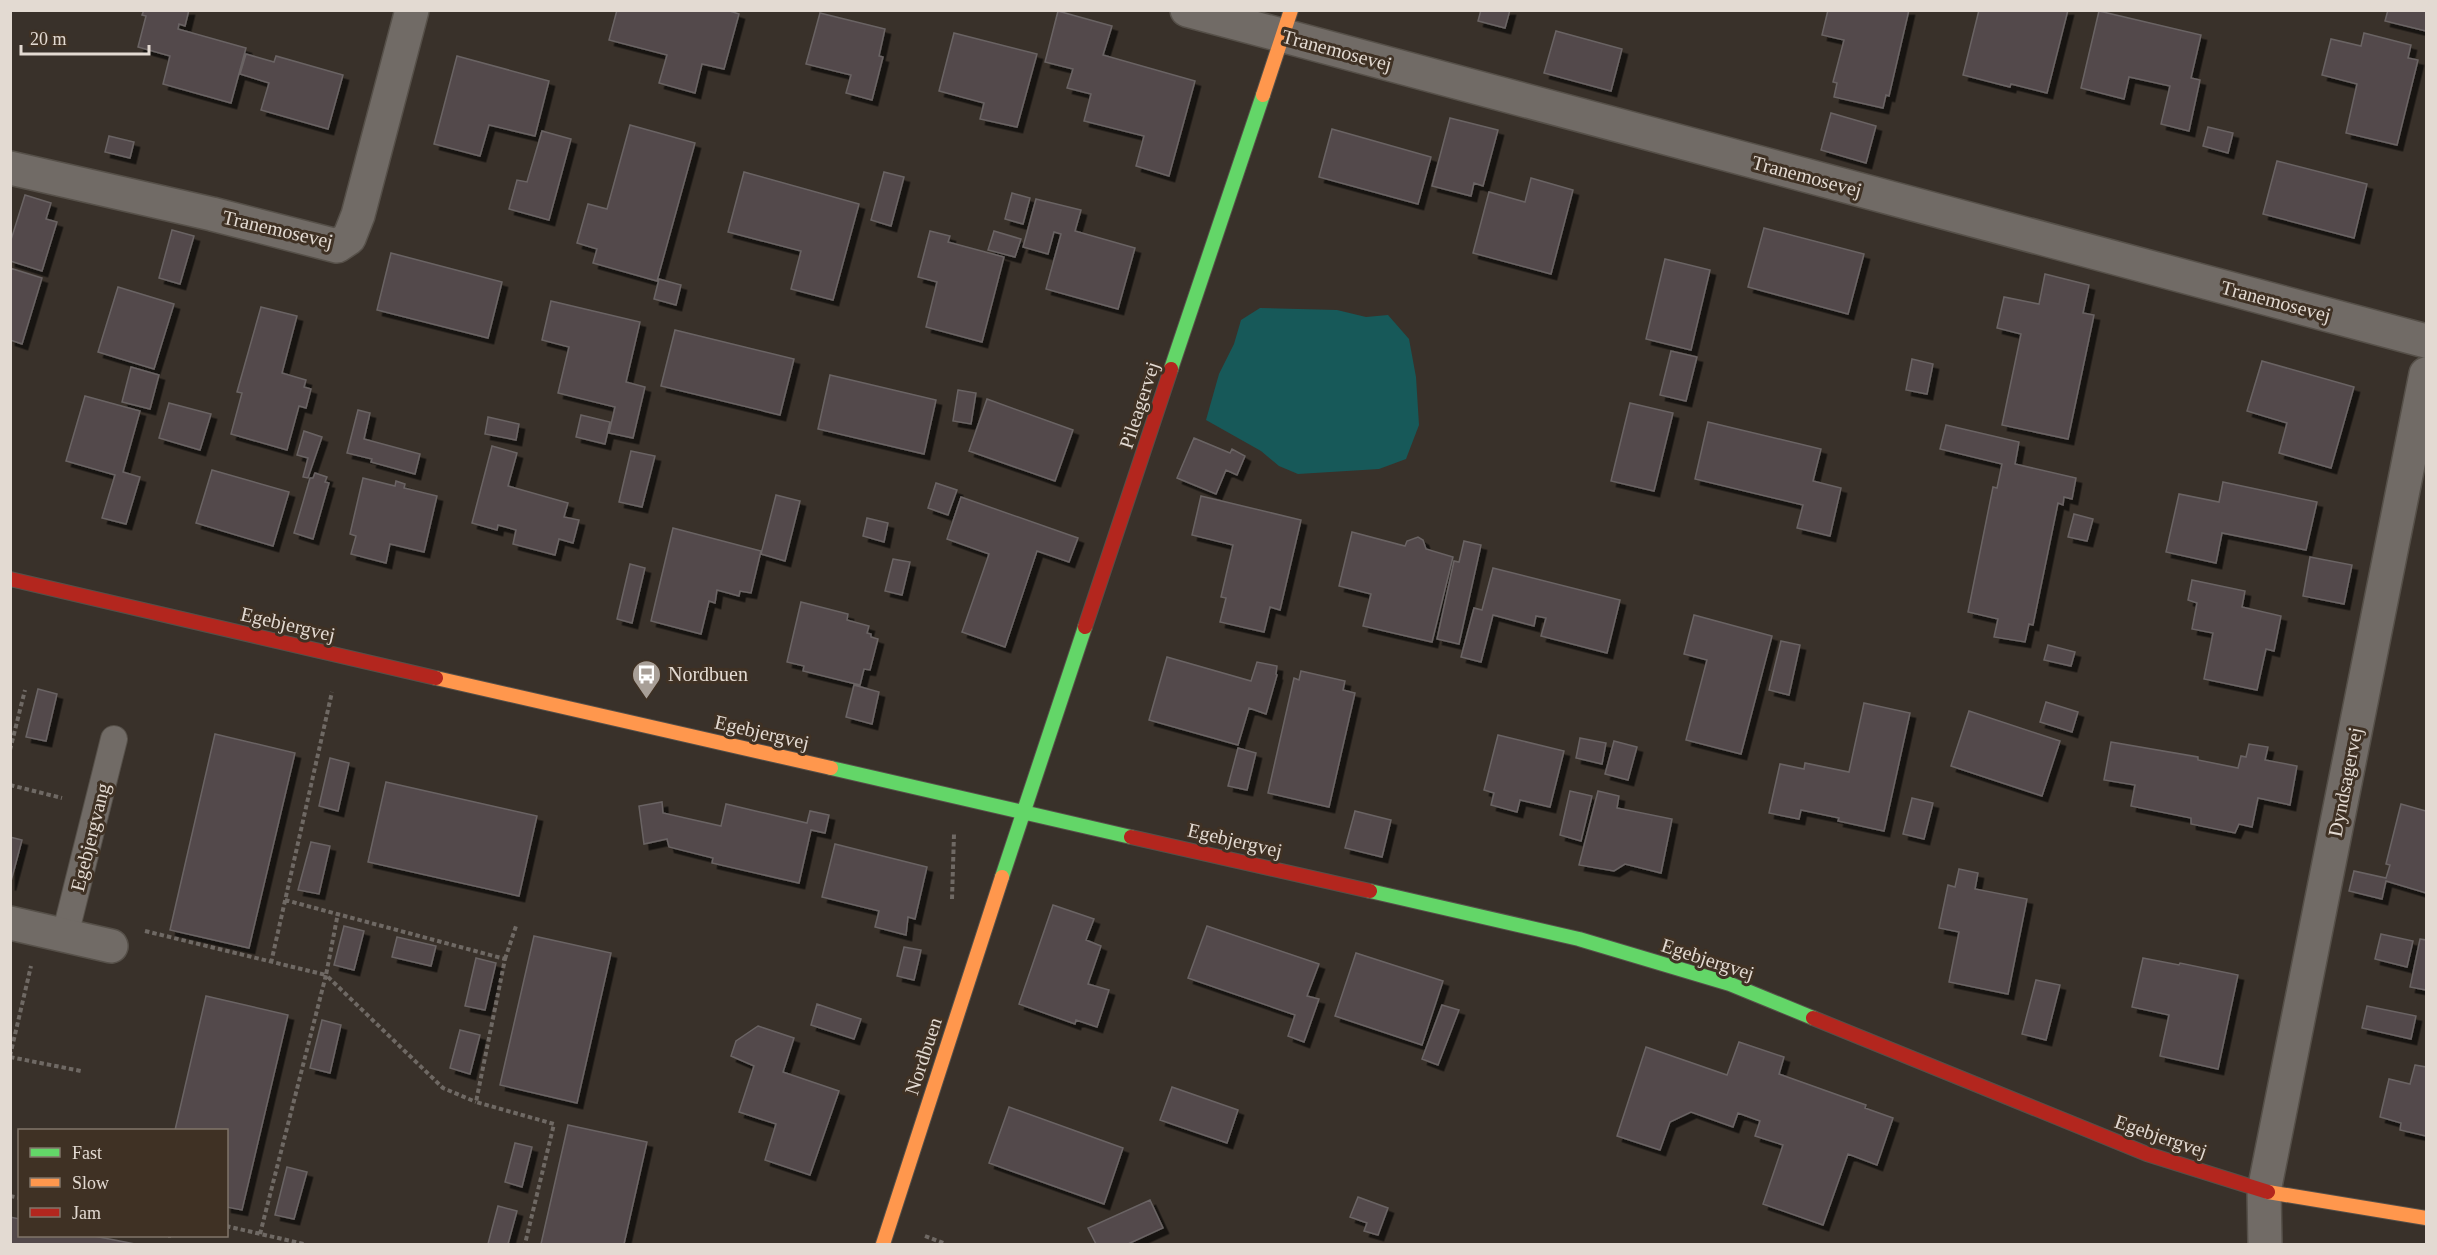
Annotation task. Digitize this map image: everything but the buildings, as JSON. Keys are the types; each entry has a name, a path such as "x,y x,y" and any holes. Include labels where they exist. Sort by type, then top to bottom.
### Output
{"street":[{"name":"Tranemosevej","path":"10,168 212,214 337,246 349,238 358,215 412,10"},
{"name":"Tranemosevej","path":"1187,10 1287,23 2427,341"},
{"name":"Pileagervej","path":"1023,811 1287,23"},
{"name":"Dyndsagervej","path":"2265,1245 2264,1191 2427,374"},
{"name":"Egebjergvej","path":"10,579 1579,939 1730,984 2147,1154 2264,1191 2427,1218"},
{"name":"Nordbuen","path":"883,1245 1023,811"},
{"path":"38,929 111,946"}],"lane":[{"name":"Egebjergvang","path":"38,929 97,807 114,739"}],"path":[{"path":"10,750 25,690"},
{"path":"271,963 332,692"},
{"path":"10,785 97,807"},
{"path":"285,900 506,959"},
{"path":"260,1234 326,975 339,913"},
{"path":"111,946 126,926 326,975 443,1088 476,1102 554,1124 525,1245"},
{"path":"476,1102 506,959 516,926"},
{"path":"38,929 10,1057 81,1071"},
{"path":"228,1226 304,1245"}],"water":[{"path":"1260,308 1337,310 1366,317 1388,315 1409,339 1416,377 1419,425 1406,459 1379,469 1298,474 1279,466 1261,451 1206,420 1219,374 1234,344 1241,320"}],"traffic: fast":[{"path":"1171,369 1263,95"},
{"path":"1002,877 1085,627"},
{"path":"831,768 1131,837"},
{"path":"1370,891 1579,939 1730,984 1813,1018"}],"traffic: slow":[{"path":"1263,95 1291,10"},
{"path":"436,678 831,768"},
{"path":"883,1244 1002,877"},
{"path":"2268,1192 2426,1218"}],"traffic: jam":[{"path":"1085,627 1171,369"},
{"path":"10,579 436,678"},
{"path":"1131,837 1370,891"},
{"path":"1813,1018 2147,1154 2268,1192"}],"place":[{"name":"Nordbuen","path":"647,700"}]}
